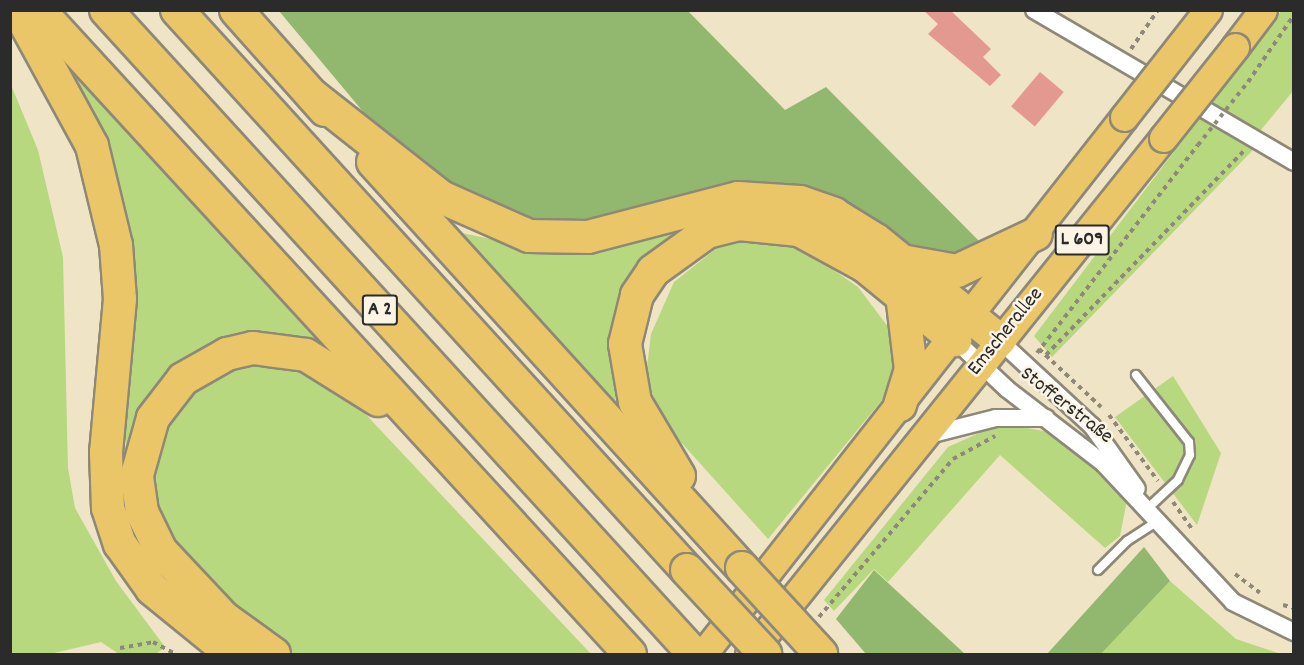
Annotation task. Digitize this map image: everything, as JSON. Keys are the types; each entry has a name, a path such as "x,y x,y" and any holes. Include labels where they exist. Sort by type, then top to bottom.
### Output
{"highway":[{"path":"18,10 92,146 114,233 120,299 106,452 108,508 120,544 152,589 232,654"},
{"path":"39,10 625,650"},
{"name":"A 2","path":"106,10 694,654"},
{"name":"A 2","path":"177,10 765,654"},
{"path":"236,10 821,654"},
{"path":"312,95 441,197 507,230 588,237 700,206 771,196 834,214 901,260 964,328 990,351"},
{"path":"716,536 650,433 626,371 629,321 653,271 707,232 769,225 799,230 834,246 902,294 964,328"},
{"path":"901,260 957,272 1036,234"},
{"path":"900,405 911,370 902,294"},
{"path":"274,654 186,583 161,551 142,512 137,475 142,448 166,397 183,379 227,354 276,349 337,370 425,431"}],"main road":[{"name":"Emscherallee","path":"703,654 900,405 964,328 1208,10"},
{"name":"Emscherallee","path":"749,654 1263,10"}],"street":[{"path":"1034,10 1120,64 1293,162"},
{"name":"Stofferstraße","path":"990,351 1046,418 1154,514 1233,602 1293,632"},
{"name":"Stofferstraße","path":"990,351 1116,452 1154,514"},
{"path":"922,437 996,418 1046,418"}],"lane":[{"path":"1098,570 1154,514 1178,480 1190,455 1189,442 1136,375"}],"path":[{"path":"1120,64 1158,10"},
{"path":"1253,141 1046,355 1039,349 1047,335 1248,82 1293,15"},
{"path":"831,601 953,459 991,441 996,418"},
{"path":"120,648 153,642 176,654"}],"green space":[{"path":"279,11 688,11 785,110 826,87 984,246 951,259 911,250 824,199 777,183 733,184 587,225 509,220 450,188 375,126"},
{"path":"1281,11 1293,11 1293,91 1256,136 1252,151 1052,357 1034,336"},
{"path":"76,76 332,357 356,404 591,654 275,654 186,583 125,462 130,297 105,147"},
{"path":"11,85 38,150 63,257 68,468 75,508 116,581 165,647 156,654 119,654 101,642 50,654 11,654"},
{"path":"686,225 646,256 626,288 613,363 617,423 443,229 505,242"},
{"path":"764,237 793,242 858,287 895,336 900,378 768,539 662,421 646,375 651,334 674,282 717,248"},
{"path":"1173,376 1221,453 1197,525 1115,417"},
{"path":"1018,426 1047,432 1105,476 1127,500 1120,536 1105,548 1000,455 888,582 874,569 834,611 824,600 948,447 988,429"},
{"path":"1144,547 1170,581 1101,654 1047,654"},
{"path":"874,570 965,654 866,654 836,619"},
{"path":"1170,581 1236,639 1281,654 1101,654"}],"building":[{"path":"923,10 950,10 991,49 983,57 1001,75 990,86 928,34 938,24"},
{"path":"1040,72 1064,92 1035,126 1011,106"}]}
